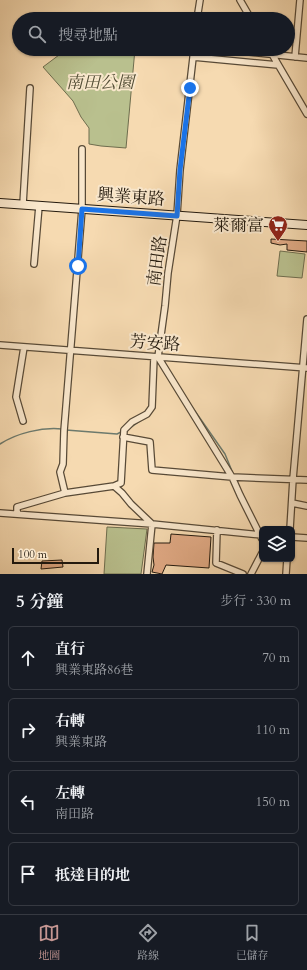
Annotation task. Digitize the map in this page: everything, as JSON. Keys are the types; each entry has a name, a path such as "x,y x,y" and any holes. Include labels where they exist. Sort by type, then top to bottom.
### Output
{"street":[{"path":"198,12 200,0"},
{"path":"240,0 248,12"},
{"path":"295,57 300,0"},
{"path":"274,56 307,114"},
{"path":"284,56 307,58"},
{"path":"193,57 278,65"},
{"name":"南田路","path":"122,437 124,430 132,422 147,414 152,407 156,357 165,306 168,274 177,216 180,170 193,57"},
{"path":"23,204 30,88"},
{"path":"65,493 60,472 63,464 64,431 82,209 82,149"},
{"name":"興業東路","path":"0,203 307,225"},
{"path":"34,264 39,206"},
{"path":"290,526 293,479 305,368 307,319"},
{"name":"芳安路","path":"0,345 305,368"},
{"path":"23,421 16,397 24,347"},
{"path":"156,357 232,477 259,532"},
{"path":"17,514 17,507 65,493 114,486 121,483 122,437 150,442 152,470 232,477 307,480"},
{"path":"114,486 122,493 130,504 152,524"},
{"path":"292,503 307,506"},
{"path":"0,513 152,524 259,536"},
{"path":"147,574 152,524"},
{"path":"217,530 216,563 243,574"},
{"path":"295,537 307,538"},
{"path":"251,574 259,559"},
{"path":"286,574 287,562"}],"green space":[{"name":"南田公園","path":"58,56 134,56 126,148 89,144 89,128 81,117 73,101 43,67"},
{"path":"280,251 305,254 302,278 277,276"},
{"path":"107,527 147,529 141,574 104,574"}],"building":[{"path":"271,239 307,241 307,252 287,250 287,244 280,245 271,243"},
{"path":"171,534 211,537 209,568 166,565 162,574 152,572 154,565 154,543 170,543"},
{"path":"62,560 63,567 41,569 42,561"}],"waterway":[{"path":"190,404 225,454 234,476"},
{"path":"130,428 140,421"},
{"path":"0,444 22,434 38,430 62,429"},
{"path":"66,430 117,434 121,432"}],"place":[{"name":"萊爾富","path":"278,242"}],"route":[{"path":"78,266 82,209 177,216 180,170 190,88"}]}
